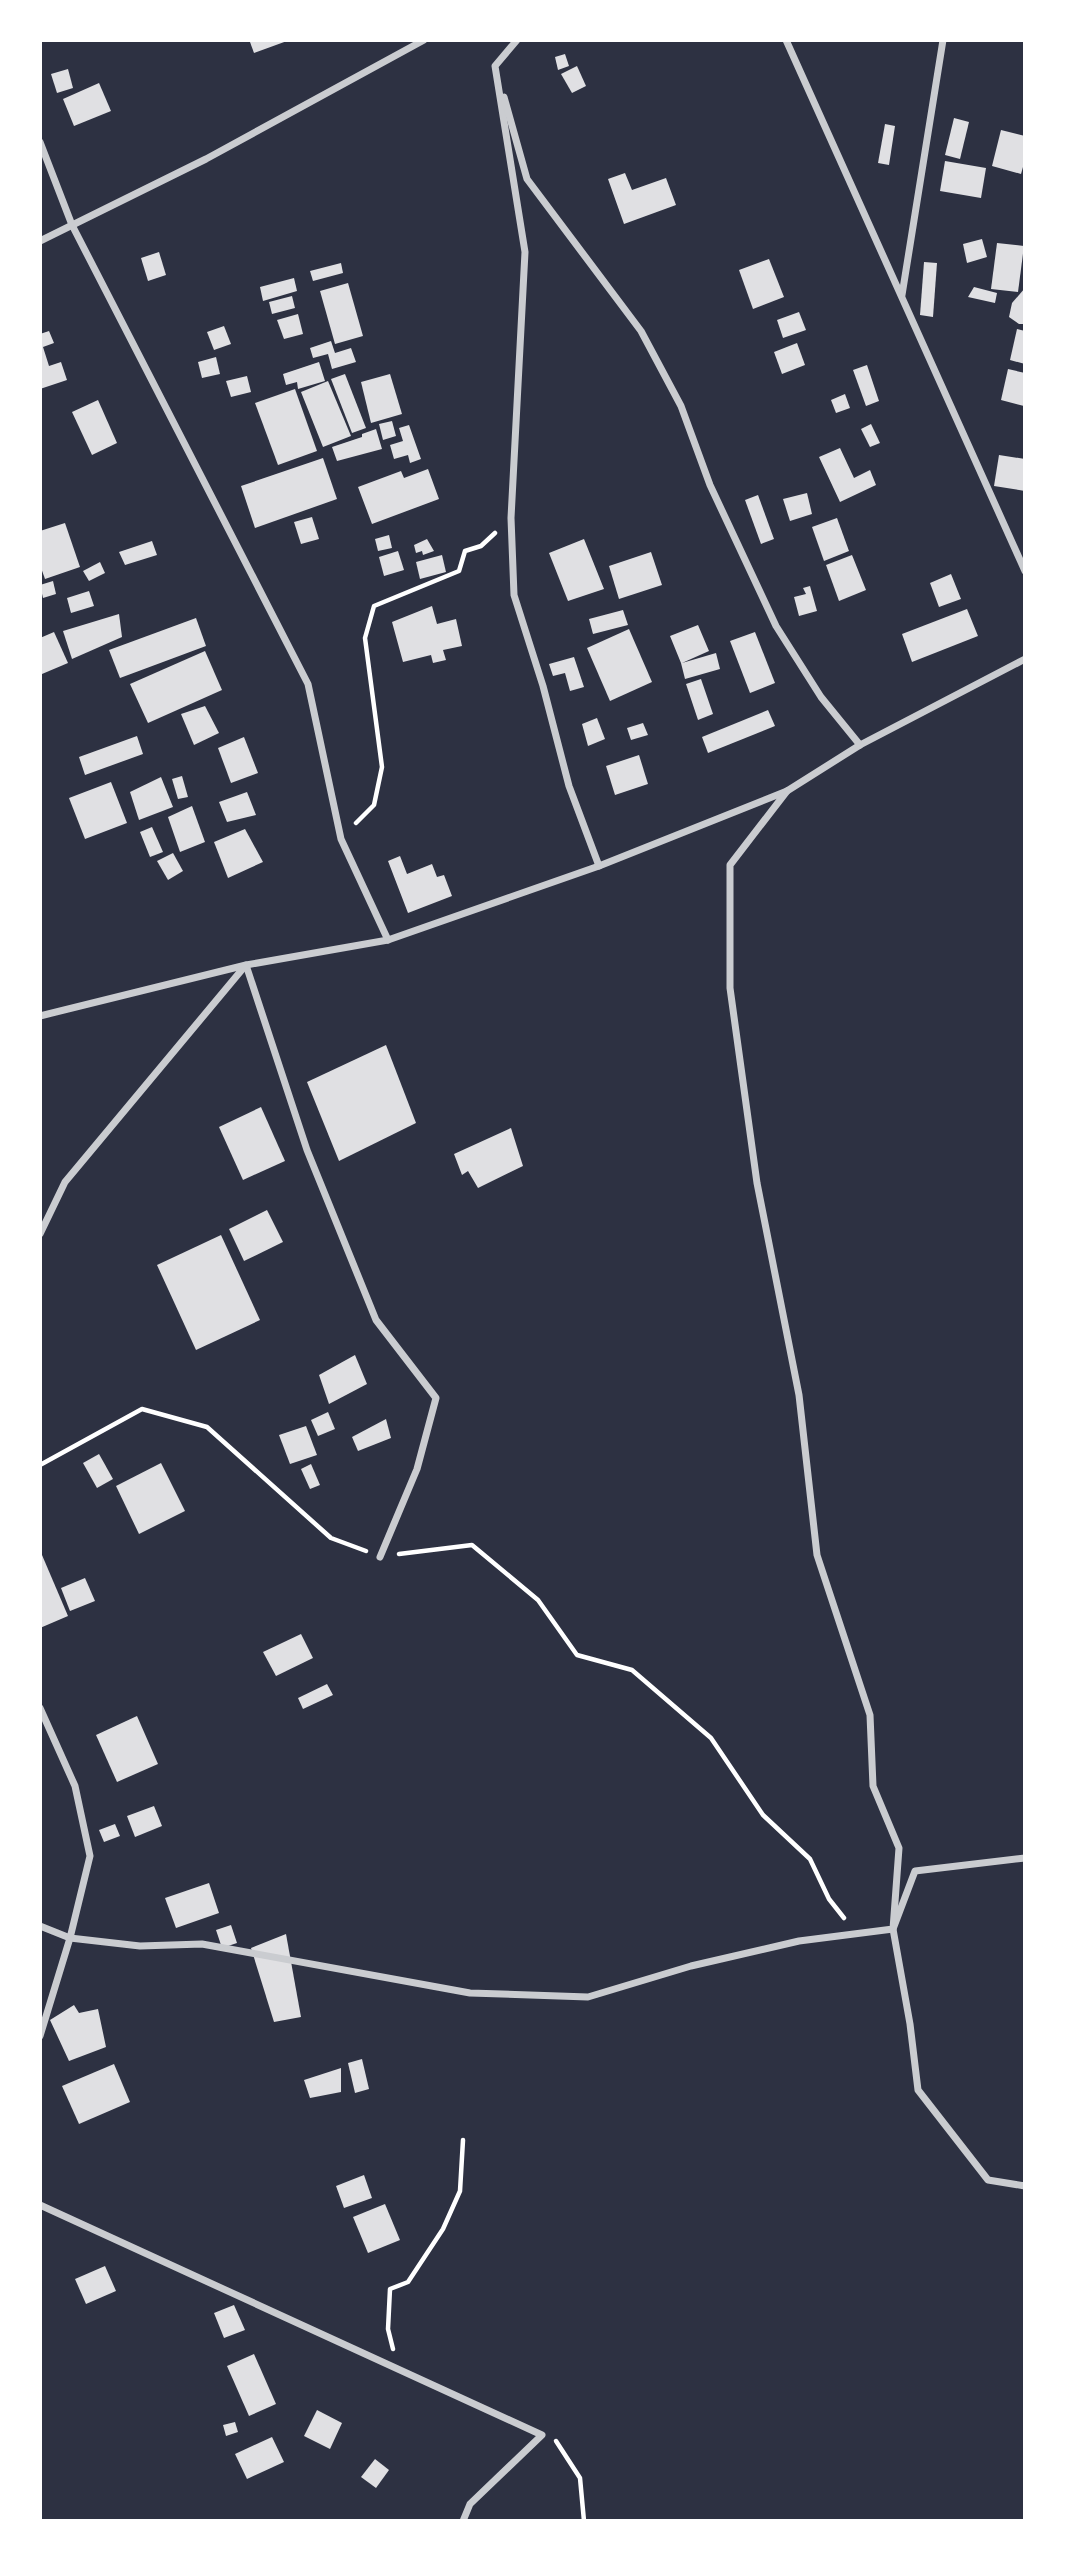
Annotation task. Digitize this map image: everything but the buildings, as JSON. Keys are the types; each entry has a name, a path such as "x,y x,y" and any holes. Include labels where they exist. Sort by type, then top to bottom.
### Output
{"street":[{"path":"40,241 206,159 425,40"},
{"path":"517,40 495,66 524,252 511,518 513,595 543,686 569,786 599,866"},
{"path":"786,40 1025,571"},
{"path":"902,296 943,40"},
{"path":"495,66 527,179 641,331 681,406 710,485 776,626 821,697 860,744"},
{"path":"40,142 72,225 308,684 341,839 388,940"},
{"path":"40,1016 246,965 388,940 599,866 787,791 860,744 1025,659"},
{"path":"787,791 730,865 730,988 757,1183 799,1395 817,1555 870,1715 873,1786 899,1849 893,1929 910,2024 918,2090 988,2180 1025,2186"},
{"path":"40,1234 65,1182 246,965"},
{"path":"246,965 307,1150 376,1320 436,1398 417,1469 380,1557"},
{"path":"40,1708 75,1786 90,1856 70,1938 40,2036"},
{"path":"893,1929 915,1871 1025,1858"},
{"path":"40,1926 70,1938 140,1946 202,1944 470,1993 587,1997 691,1966 799,1941 893,1929"},
{"path":"40,2205 541,2435 470,2504 463,2521"}],"path":[{"path":"341,839 374,805 382,767 365,638 374,606 459,571 465,551 481,546 511,518"},
{"path":"40,1465 142,1409 207,1427 331,1538 380,1557 472,1545 538,1600 577,1655 632,1670 711,1738 763,1815 810,1859 829,1899 846,1920"},
{"path":"394,2351 388,2329 390,2289 408,2282 443,2229 460,2191 463,2140"},
{"path":"553,2436 580,2478 584,2521"}]}
